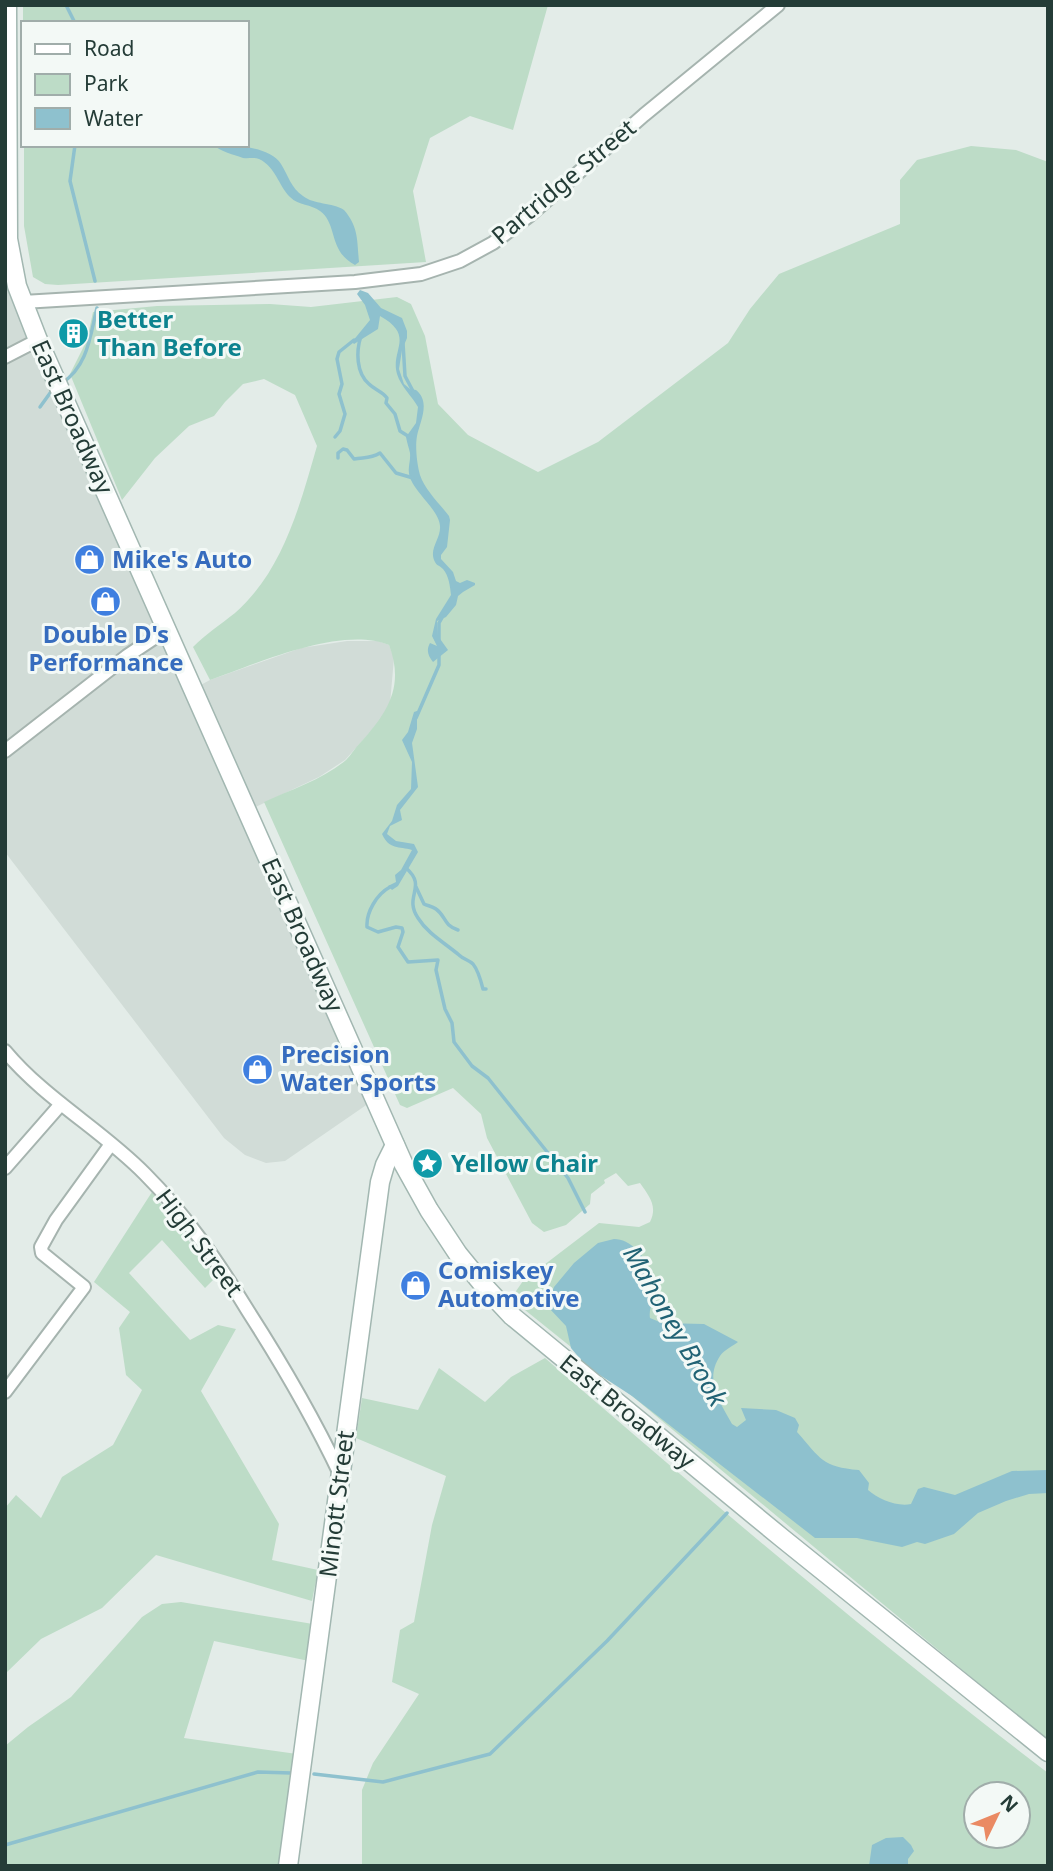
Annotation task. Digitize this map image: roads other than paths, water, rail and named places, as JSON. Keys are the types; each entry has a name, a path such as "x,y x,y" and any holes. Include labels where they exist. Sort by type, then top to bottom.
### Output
{"main road":[{"name":"East Broadway","path":"7,5 8,239 17,286 38,340 166,630 396,1145 429,1210 458,1254 512,1316 1048,1752"},
{"name":"Minott Street","path":"288,1866 380,1182 385,1165 396,1145"}],"street":[{"name":"Partridge Street","path":"23,302 355,282 421,274 460,261 493,243 530,215 644,115 778,5"},
{"path":"5,357 38,340"},
{"path":"5,751 127,656 166,630"},
{"name":"High Street","path":"5,1051 61,1104 135,1164 169,1199 215,1258 291,1378 341,1477"},
{"path":"5,1168 61,1104"},
{"path":"7,1384 84,1287 42,1253 41,1247 56,1220 111,1144"}],"water":[{"path":"217,147 244,147 269,153 281,164 299,193 312,201 344,210 355,229 359,262 355,265 346,259 337,245 326,216 290,197 265,162 257,158 243,158"},
{"path":"360,290 368,293 381,308 402,318 407,338 399,369 404,384 416,390 424,406 416,440 419,471 425,486 450,520 447,547 441,559 453,572 456,581 460,583 467,580 475,583 458,596 456,605 446,617 437,621 438,636 448,650 433,662 428,648 430,643 437,646 432,636 436,619 451,595 447,575 433,557 440,531 439,520 414,485 409,473 410,453 406,437 416,423 418,407 397,374 399,337 391,323 380,316 378,329 354,344 352,342 370,320 365,305 357,294"},
{"path":"417,711 417,729 412,743 418,787 400,810 402,820 390,826 387,834 396,841 414,844 418,852 398,886 392,890 388,886 396,882 395,875 401,870 412,850 391,845 382,834 392,821 397,805 411,789 412,762 402,740 408,732 414,712"},
{"path":"614,1239 629,1243 635,1248 650,1270 655,1290 650,1318 662,1323 704,1324 738,1342 720,1356 713,1374 719,1399 732,1424 737,1427 746,1420 741,1408 776,1410 795,1418 799,1425 797,1432 817,1455 837,1467 859,1470 869,1483 868,1490 894,1503 911,1504 918,1489 924,1487 955,1495 1012,1471 1048,1470 1048,1493 1029,1494 1006,1501 978,1513 954,1534 925,1544 917,1542 902,1547 857,1538 815,1538 632,1396 586,1366 571,1348 566,1326 549,1308 548,1302 554,1287 574,1263 598,1243"},
{"path":"903,1837 914,1851 908,1859 908,1866 869,1866 872,1845 886,1838"}],"waterway":[{"name":"Mahoney Brook","path":"66,5 74,21"},
{"path":"75,147 70,181 95,281"},
{"path":"62,383 71,376 83,359 97,308"},
{"path":"361,336 358,348 359,368 369,384 387,398 386,403 395,414 400,431 411,438"},
{"path":"335,437 340,431 345,414 339,394 342,384 337,359 339,352 354,340"},
{"name":"Mahoney Brook","path":"403,343 405,376 414,393"},
{"path":"40,407 53,389"},
{"path":"338,458 338,453 343,449 354,459 380,453 396,473 413,478"},
{"name":"Mahoney Brook","path":"439,642 439,623 443,616"},
{"name":"Mahoney Brook","path":"416,718 439,665 439,653"},
{"path":"406,868 415,881 413,904 418,918 432,934 473,964 483,989 486,989"},
{"name":"Mahoney Brook","path":"390,887 373,904 367,927 378,932 402,928 398,947 408,962 438,960 436,970 445,1009 452,1023 454,1042 472,1066 488,1078 568,1178 585,1212"},
{"path":"416,887 424,904 436,909 450,926 458,930"},
{"path":"314,1774 383,1782 490,1754 607,1641 727,1513"},
{"path":"5,1845 258,1772 291,1773"}],"place":[{"name":"Better Than Before","path":"74,334"},
{"name":"Mike's Auto","path":"89,560"},
{"name":"Double D's Performance","path":"106,601"},
{"name":"Precision Water Sports","path":"258,1069"},
{"name":"Yellow Chair","path":"428,1164"},
{"name":"Comiskey Automotive","path":"415,1285"}]}
